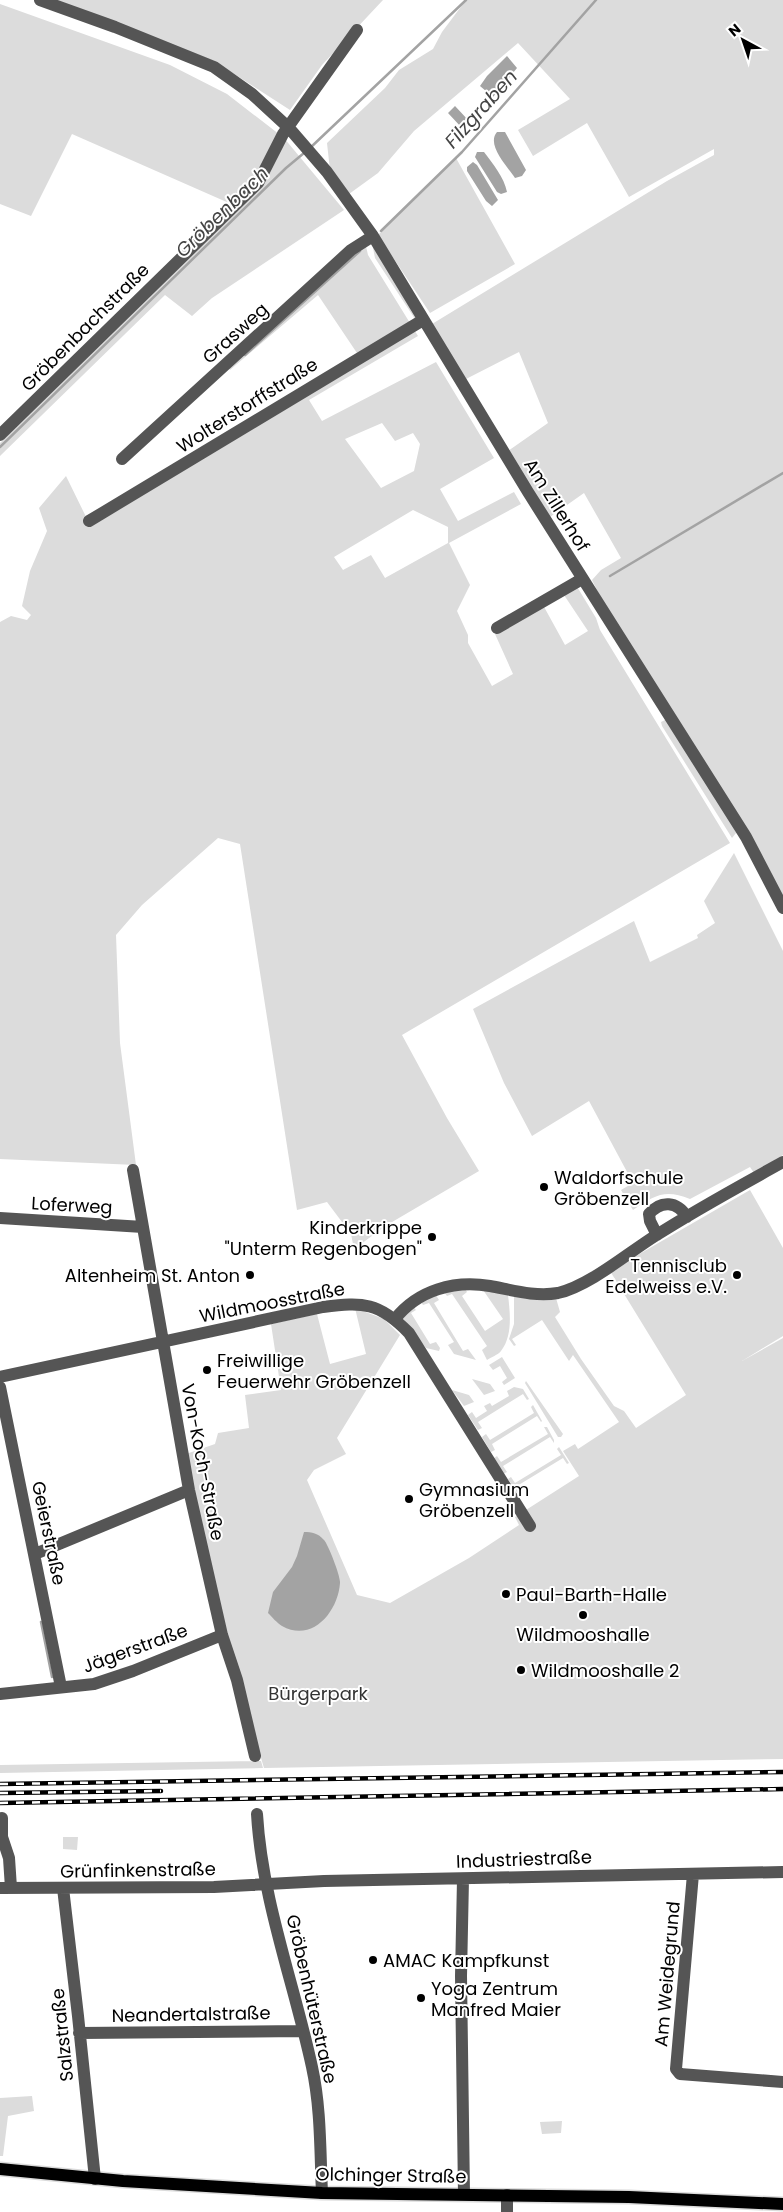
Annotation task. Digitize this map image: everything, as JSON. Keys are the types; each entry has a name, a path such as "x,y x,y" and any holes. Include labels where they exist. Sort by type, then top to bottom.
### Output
{"main road":[{"name":"Olchinger Straße","path":"0,2169 95,2179 322,2192 664,2198 783,2204"}],"street":[{"name":"Am Zillerhof","path":"40,0 115,27 214,67 252,94 307,149 347,198 373,236 582,579 746,837 783,908"},
{"name":"Gröbenbachstraße","path":"0,435 258,183 283,134 357,30"},
{"name":"Grasweg","path":"122,459 351,250 373,236"},
{"name":"Wolterstorffstraße","path":"90,520 423,320"},
{"path":"497,628 582,579"},
{"path":"395,1318 406,1306 415,1300 437,1289 452,1286 468,1284 536,1294 558,1292 583,1283 686,1217 783,1162"},
{"name":"Von-Koch-Straße","path":"133,1170 189,1490 222,1635 237,1680 255,1756"},
{"path":"657,1235 650,1221 650,1214 656,1207 665,1203 673,1204 682,1210 686,1217"},
{"name":"Loferweg","path":"0,1218 143,1227"},
{"name":"Wildmoosstraße","path":"0,1377 288,1314 355,1303 366,1305 395,1318 414,1340 530,1526"},
{"name":"Geierstraße","path":"0,1387 61,1687"},
{"path":"35,1554 189,1490"},
{"name":"Jägerstraße","path":"0,1694 94,1684 133,1671 222,1635"},
{"name":"Gröbenhüterstraße","path":"256,1814 258,1839 267,1883 313,2069 318,2111 322,2192"},
{"name":"Grünfinkenstraße","path":"2,1818 2,1837 9,1858 5,1888 214,1887 267,1883"},
{"name":"Industriestraße","path":"267,1883 611,1874 783,1872"},
{"name":"Am Weidegrund","path":"693,1874 676,2069 680,2074 783,2082"},
{"path":"463,1879 461,1976 464,2194"},
{"name":"Salzstraße","path":"63,1888 95,2179"},
{"name":"Neandertalstraße","path":"79,2033 303,2031"},
{"path":"507,2195 507,2212"}],"green space":[{"path":"52,0 383,0 322,65 290,110 214,61"},
{"path":"466,0 783,0 783,900 592,580 601,570 621,558 584,493 550,517 508,451 548,423 519,352 466,379 432,324 667,181 714,155 714,149 629,197 587,123 533,156 518,130 570,99 518,43 414,131 378,173 349,194 330,170 327,143 385,88 399,70 433,49 442,32"},
{"path":"0,4 170,65 227,94 284,138 344,210 212,298 192,316 165,295 0,456 0,443 238,207 72,134 31,216 0,204"},
{"path":"456,158 515,264 430,313 378,235"},
{"path":"365,242 368,255 418,336 309,400 322,421 436,362 494,458 440,489 458,521 514,492 521,504 449,543 470,585 457,611 468,635 468,643 492,686 513,674 495,634 543,605 565,645 588,631 562,592 576,585 596,618 600,630 730,843 402,1035 447,1118 479,1171 387,1225 354,1249 351,1234 327,1202 297,1210 240,844 218,838 142,905 116,935 120,1043 136,1165 0,1159 0,622 11,616 27,620 31,615 22,606 30,571 47,531 39,508 66,476 90,525 361,359 318,295 230,370 228,367","holes":["382,423 395,441 413,433 420,444 414,471 381,488 345,439","413,510 448,527 448,543 385,578 371,555 343,570 334,557"]},
{"path":"372,243 416,314 415,319 375,258"},
{"path":"667,719 735,829 736,833 732,838 662,726 661,722"},
{"path":"734,853 783,951 783,1155 754,1173 750,1167 690,1199 674,1194 660,1195 633,1210 621,1190 633,1183 589,1101 532,1136 504,1083 473,1009 634,921 650,962 698,938 697,935 715,923 704,901"},
{"name":"Bürgerpark","path":"750,1190 783,1248 783,1336 742,1361 783,1338 783,1759 264,1768 225,1636 186,1454 215,1444 218,1433 249,1428 245,1395 281,1390 271,1324 317,1314 330,1364 366,1354 355,1308 384,1319 400,1335 337,1438 346,1454 314,1470 307,1480 357,1595 390,1603 469,1558 519,1525 515,1517 579,1476 563,1451 575,1444 578,1449 619,1422 573,1355 569,1361 542,1320 512,1339 516,1345 514,1346 509,1339 514,1324 514,1296 556,1298 560,1312 555,1317 581,1359 614,1406 624,1411 636,1428 686,1395 610,1271"},
{"path":"464,1287 467,1292 462,1296 485,1331 503,1319 481,1287 508,1295 510,1324 505,1345 500,1352 487,1360 482,1350 487,1346 452,1294 447,1296 444,1292"},
{"path":"434,1292 439,1300 434,1303 463,1351 468,1349 476,1360 454,1354 448,1345 454,1342 429,1303 423,1305 421,1302"},
{"path":"412,1305 416,1310 411,1313 430,1344 436,1342 440,1348 439,1351 426,1348 402,1319"},
{"path":"502,1357 515,1378 504,1385 502,1382 507,1378 500,1366 493,1370 489,1365"},
{"path":"472,1379 490,1384 495,1391 484,1395"},
{"path":"526,1381 563,1434 561,1437 558,1437 525,1383"},
{"path":"514,1387 523,1389 529,1399 527,1400 523,1394 478,1422 482,1428 478,1430 468,1415 472,1412 476,1418 487,1411 484,1406 490,1403 492,1406 509,1396 507,1391"},
{"path":"452,1390 469,1395 474,1402 464,1406"},
{"path":"533,1405 542,1421 537,1416 492,1444 495,1450 491,1452 482,1437 486,1434 490,1440 534,1413 531,1407"},
{"path":"544,1427 547,1427 554,1443 550,1437 503,1466 507,1472 503,1474 493,1459 497,1456 501,1462 548,1434"},
{"path":"559,1447 569,1463 567,1464 563,1458 517,1486 521,1492 518,1494 508,1479 511,1477 515,1483 561,1455 557,1449"},
{"path":"261,1761 263,1768 0,1773 0,1765"},
{"path":"63,1837 78,1837 77,1850 63,1849"},
{"path":"32,2096 34,2111 8,2116 3,2156 0,2156 0,2098"},
{"path":"562,2121 561,2133 542,2134 540,2122"}],"shaded area":[{"path":"507,56 517,68 493,97 480,86"},
{"path":"455,106 469,121 462,128 448,113"},
{"path":"497,132 505,132 526,170 522,176 515,178 499,155 494,143 494,137"},
{"path":"477,152 484,152 491,161 501,176 507,192 501,194 497,192 475,157"},
{"path":"473,162 477,165 498,200 492,206 486,201 467,171 467,167"},
{"path":"304,1532 315,1533 324,1540 334,1561 340,1583 338,1594 329,1614 313,1628 303,1631 293,1630 280,1625 268,1613 273,1592 292,1567"}],"waterway":[{"name":"Gröbenbach","path":"310,148 466,0"},
{"name":"Filzgraben","path":"381,231 462,152 596,0"},
{"name":"Gröbenbach","path":"0,447 286,168 304,153"},
{"path":"245,355 360,251"},
{"path":"610,576 783,473"},
{"path":"41,1622 52,1677"}],"railway":[{"path":"0,1784 783,1772"},
{"path":"0,1803 783,1789"},
{"path":"0,1793 161,1791"}],"place":[{"name":"Waldorfschule Gröbenzell","path":"544,1187"},
{"name":"Kinderkrippe \"Unterm Regenbogen\"","path":"432,1237"},
{"name":"Altenheim St. Anton","path":"250,1275"},
{"name":"Tennisclub Edelweiss e.V.","path":"737,1275"},
{"name":"Freiwillige Feuerwehr Gröbenzell","path":"207,1370"},
{"name":"Gymnasium Gröbenzell","path":"409,1499"},
{"name":"Paul-Barth-Halle","path":"506,1594"},
{"name":"Wildmooshalle","path":"583,1615"},
{"name":"Wildmooshalle 2","path":"521,1670"},
{"name":"AMAC Kampfkunst","path":"373,1960"},
{"name":"Yoga Zentrum Manfred Maier","path":"421,1998"}]}
